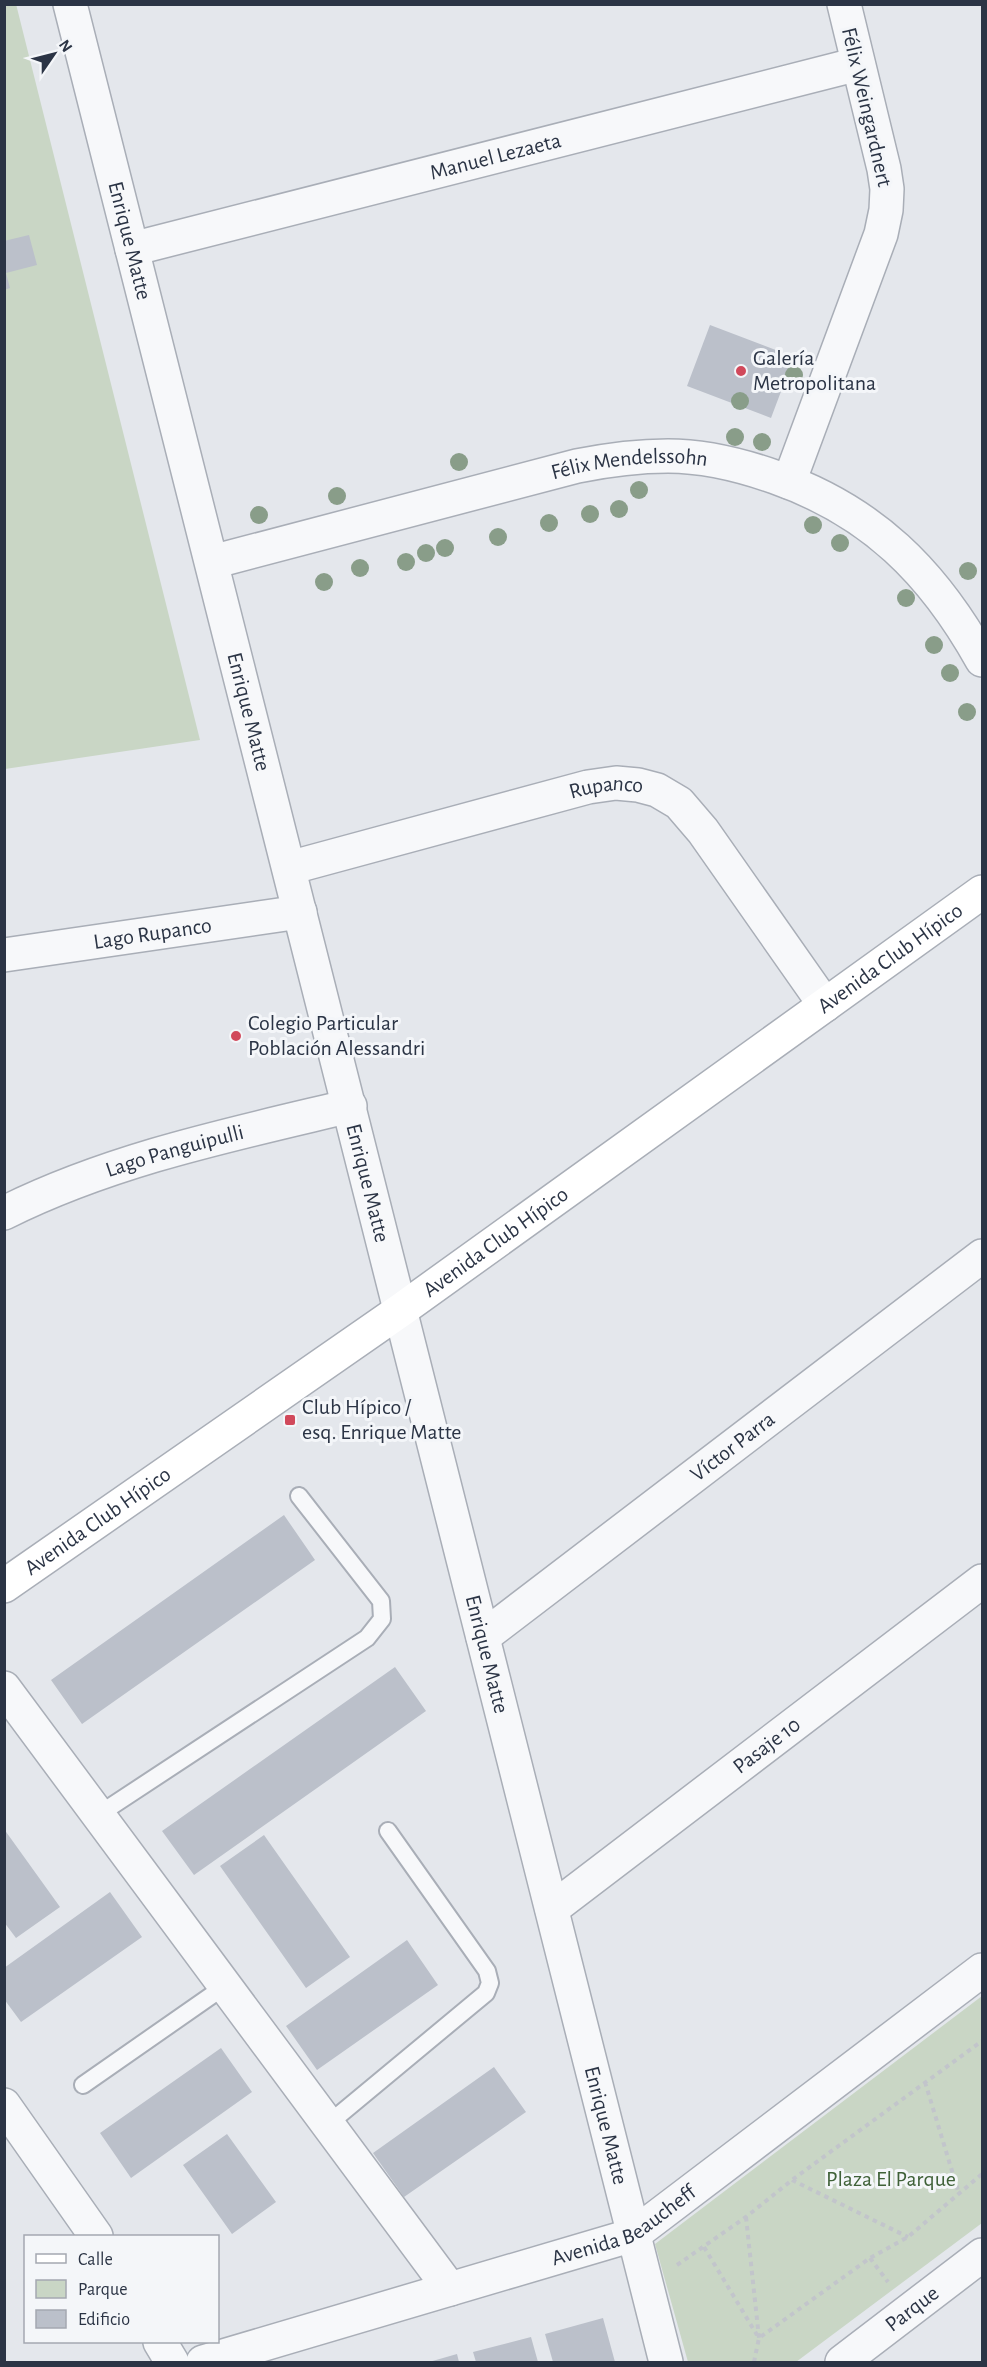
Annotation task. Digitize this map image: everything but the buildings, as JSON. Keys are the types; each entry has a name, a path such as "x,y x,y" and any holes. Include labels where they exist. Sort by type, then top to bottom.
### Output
{"main road":[{"name":"Avenida Club Hípico","path":"4,1586 401,1310 982,892"}],"street":[{"name":"Enrique Matte","path":"70,4 666,2362"},
{"name":"Félix Weingardnert","path":"789,482 873,259 886,210 887,189 884,168 844,4"},
{"name":"Manuel Lezaeta","path":"132,249 858,64"},
{"name":"Félix Mendelssohn","path":"212,562 577,466 607,460 657,456 698,458 726,462 789,482 843,506 900,551 951,609 982,660"},
{"name":"Rupanco","path":"290,868 588,787 616,783 638,785 657,790 679,803 690,814 825,1005"},
{"name":"Lago Rupanco","path":"4,955 300,912"},
{"name":"Lago Panguipulli","path":"4,1213 76,1180 137,1161 350,1106"},
{"name":"Víctor Parra","path":"483,1637 982,1256"},
{"name":"Pasaje 10","path":"552,1909 982,1581"},
{"path":"4,1688 450,2289"},
{"name":"Avenida Beaucheff","path":"204,2362 633,2235 982,1970"},
{"path":"4,2105 95,2235"},
{"name":"Parque","path":"842,2362 982,2255"},
{"path":"161,2343 172,2362"}],"lane":[{"path":"98,1815 367,1638 382,1619 381,1601 299,1496"},
{"path":"327,2125 486,1993 490,1983 487,1971 388,1832"},
{"path":"83,2085 225,1986"}],"path":[{"path":"646,2285 746,2217 792,2180 982,2041"},
{"path":"925,2082 959,2194"},
{"path":"759,2338 870,2258 908,2237 982,2174"},
{"path":"792,2180 908,2237"},
{"path":"746,2217 759,2338 754,2362"},
{"path":"703,2247 759,2338"}],"green space":[{"path":"16,4 200,740 5,769 4,5"},
{"name":"Plaza El Parque","path":"982,1996 982,2223 796,2362 688,2362 655,2244"}],"place":[{"name":"Galería Metropolitana","path":"741,371"},
{"name":"Colegio Particular Población Alessandri","path":"236,1036"},
{"name":"Club Hípico / esq. Enrique Matte","path":"290,1420"}]}
